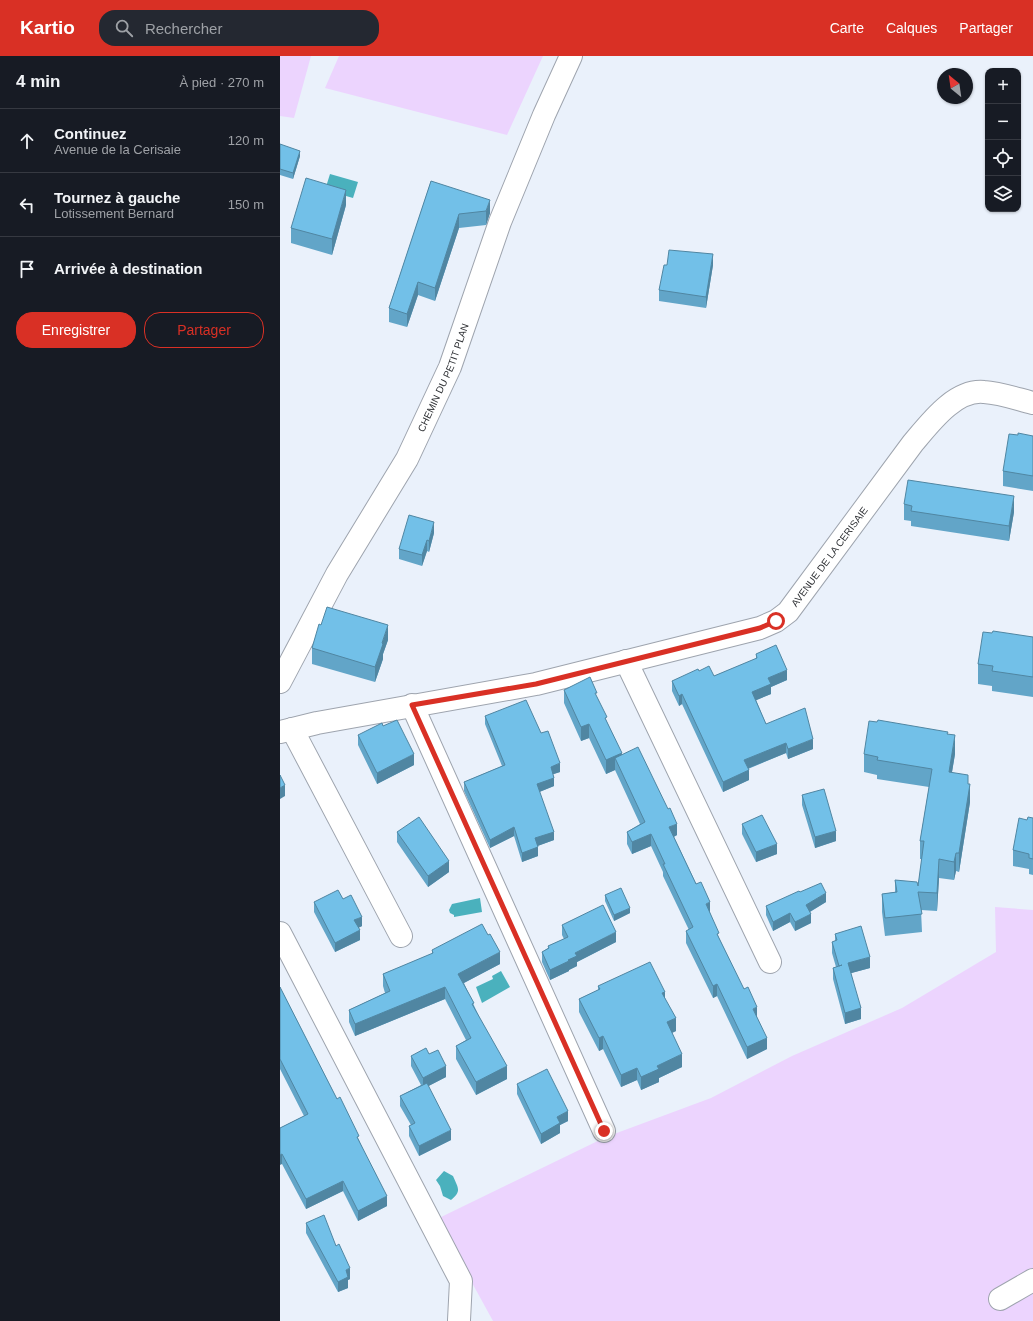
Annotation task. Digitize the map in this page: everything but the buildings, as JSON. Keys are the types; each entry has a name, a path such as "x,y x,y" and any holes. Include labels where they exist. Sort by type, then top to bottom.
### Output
{"street":[{"name":"CHEMIN DU PETIT PLAN","path":"280,682 337,574 407,459 450,367 500,222 544,116 571,56"},
{"name":"AVENUE DE LA CERISAIE","path":"286,730 412,705 536,684 760,628 776,621 788,612 913,442 935,417 952,403 966,395 983,392 1004,395 1033,403"},
{"path":"626,662 770,962"},
{"path":"412,705 604,1131"},
{"path":"286,730 401,936"},
{"path":"280,933 461,1281 459,1320"},
{"path":"1000,1299 1033,1280"}],"shaded area":[{"path":"280,56 311,56 294,118 280,116"},
{"path":"339,56 543,56 507,135 325,88"},
{"path":"995,907 1033,910 1033,1321 493,1321 437,1219 606,1137 711,1098 792,1056 902,1008 996,952"}],"water":[{"path":"330,174 358,182 353,198 325,190"},
{"path":"480,898 482,912 454,917 454,915 450,913 449,910 452,904"},
{"path":"501,971 510,987 482,1003 476,987 493,979 492,976"},
{"path":"444,1171 453,1176 458,1189 457,1194 451,1200 443,1196 440,1186 436,1180"}],"route":[{"path":"604,1131 412,705 536,684 760,628 776,621"}]}
